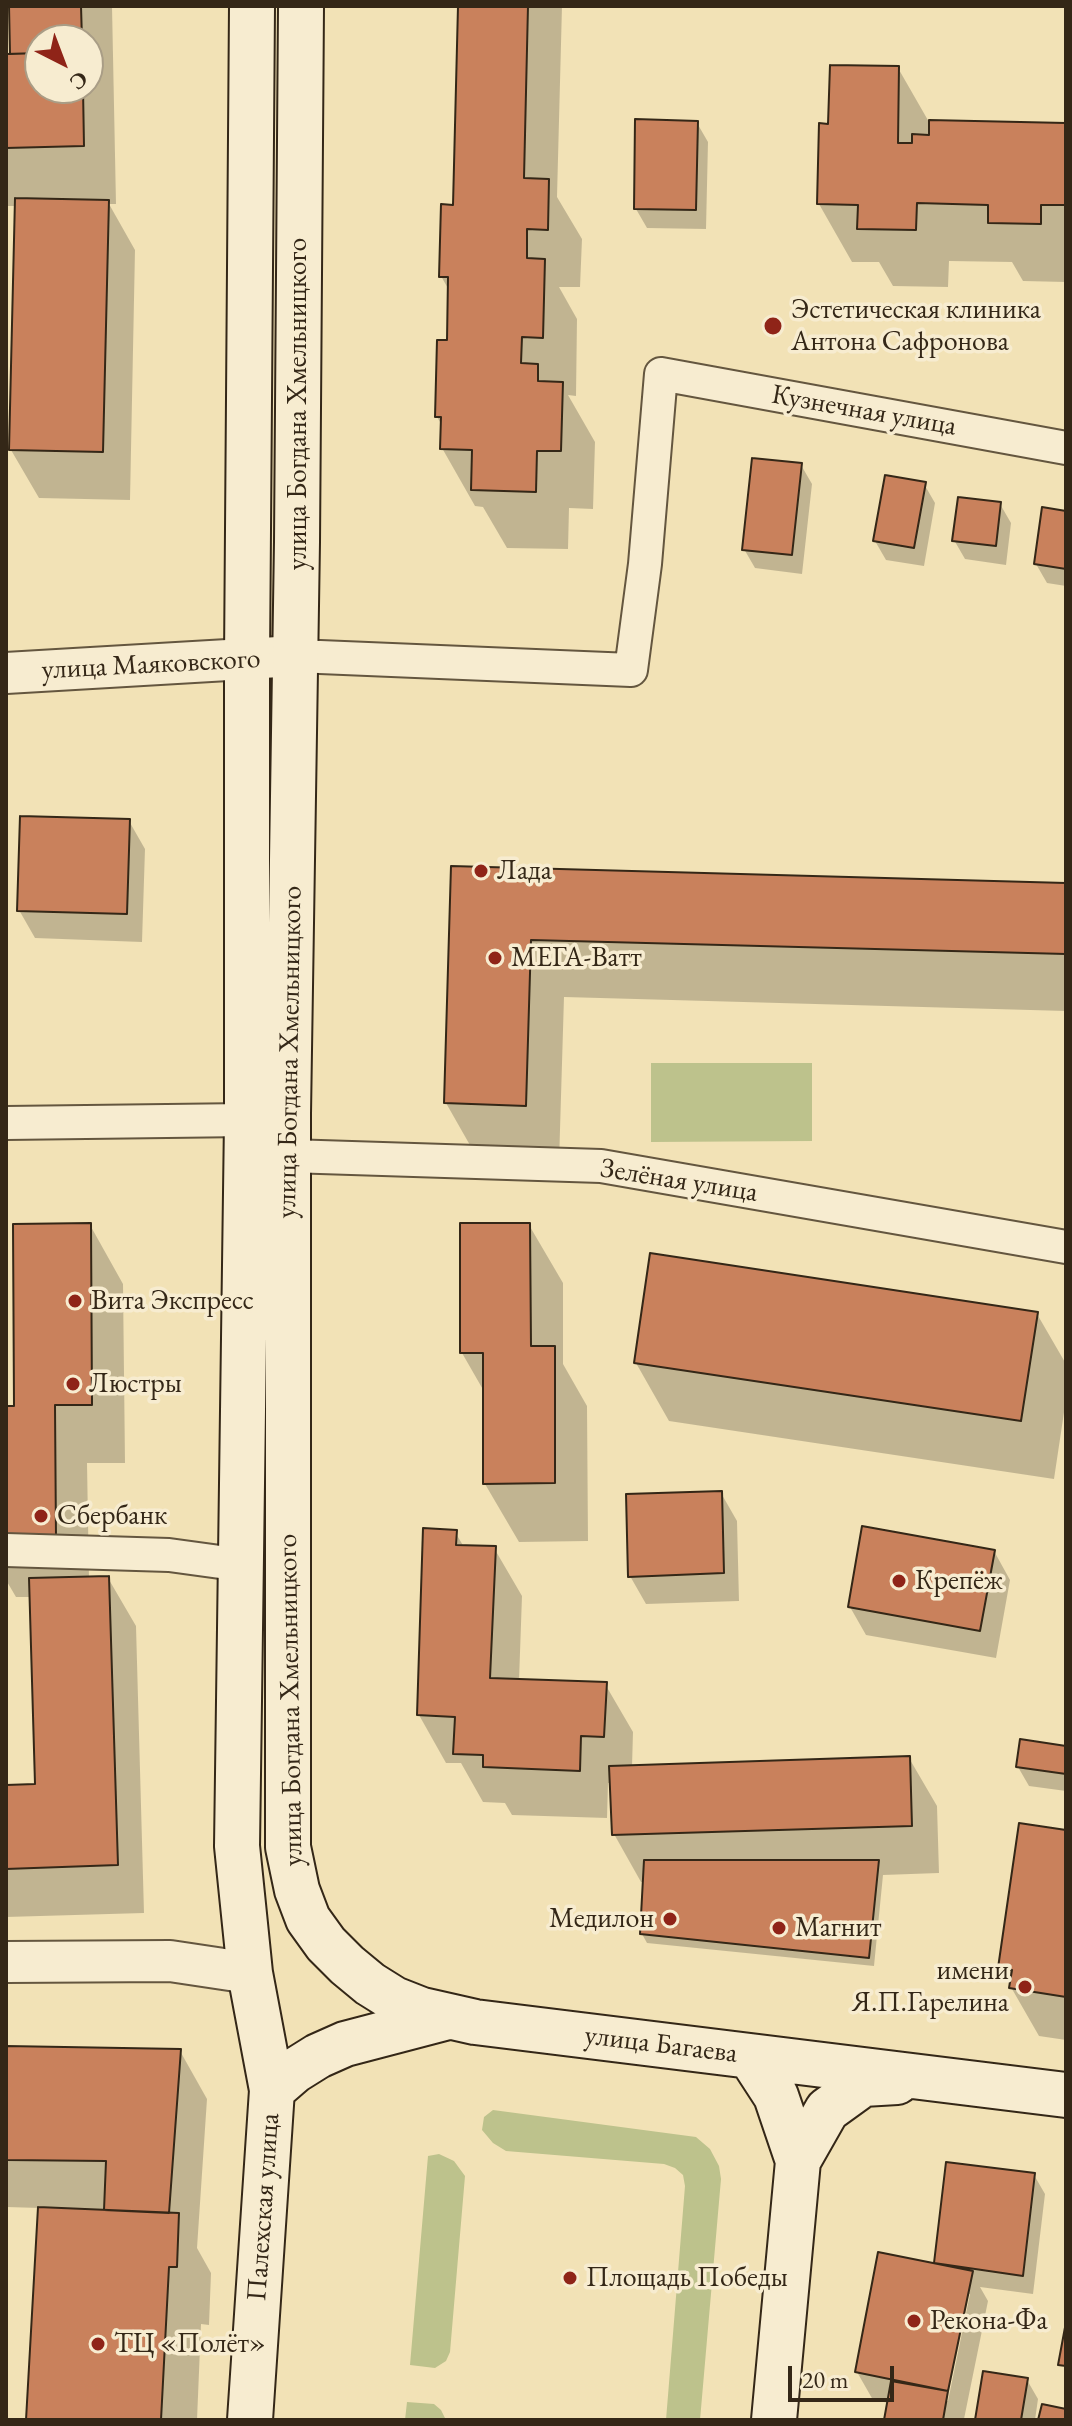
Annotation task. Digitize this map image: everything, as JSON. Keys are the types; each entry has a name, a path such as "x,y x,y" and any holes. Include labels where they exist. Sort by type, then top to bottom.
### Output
{"main road":[{"name":"улица Богдана Хмельницкого","path":"252,6 247,1120 237,1846 250,1973 272,2090"},
{"name":"улица Богдана Хмельницкого","path":"301,6 289,1156 289,1860 308,1919 326,1944 347,1965 394,1999 449,2016"},
{"name":"улица Багаева","path":"272,2090 294,2071 345,2044 449,2016 1066,2095"},
{"path":"750,2056 776,2096 798,2161 774,2420"},
{"path":"798,2161 827,2110 863,2084 948,2080"},
{"name":"Палехская улица","path":"250,2420 272,2090"}],"street":[{"name":"Кузнечная улица","path":"296,656 631,670 645,564 661,374 1066,448"},
{"name":"улица Маяковского","path":"6,673 296,656"},
{"path":"6,1123 247,1120"},
{"name":"Зелёная улица","path":"289,1156 601,1166 1066,1247"},
{"path":"6,1550 169,1555 242,1565"},
{"path":"6,1962 170,1961 250,1973"}],"green space":[{"path":"651,1063 812,1063 812,1141 651,1142"},
{"path":"493,2110 696,2137 710,2149 719,2166 721,2179 700,2420 666,2420 685,2186 683,2175 664,2164 506,2151 493,2143 482,2130 484,2117"},
{"path":"439,2154 454,2161 465,2176 450,2352 446,2361 435,2368 410,2365 428,2156"},
{"path":"407,2402 434,2404 446,2420 405,2420"}],"building":[{"path":"9,6 81,6 82,24 24,24 24,54 10,54"},
{"path":"458,6 528,6 524,178 549,179 548,230 527,229 527,258 545,259 543,338 522,337 521,363 538,364 538,381 563,382 561,451 537,451 536,492 471,490 472,450 440,449 441,417 435,417 437,340 447,340 448,277 439,277 441,204 453,205"},
{"path":"24,53 24,104 83,104 84,146 6,148 6,54"},
{"path":"830,65 899,66 898,143 912,143 912,134 929,135 929,120 1066,123 1066,205 1041,205 1041,224 988,223 988,205 917,203 916,230 857,229 858,205 817,204 819,123 828,124"},
{"path":"635,119 698,121 696,210 634,209"},
{"path":"15,198 109,200 103,452 9,450"},
{"path":"752,458 802,463 792,555 742,550"},
{"path":"885,475 926,482 914,548 873,541"},
{"path":"958,497 1001,502 996,546 952,541"},
{"path":"1042,507 1066,511 1066,569 1034,564"},
{"path":"20,816 130,819 127,914 17,911"},
{"path":"451,866 1066,883 1066,954 531,940 526,1106 444,1103"},
{"path":"91,1223 92,1405 55,1405 56,1539 6,1540 6,1406 14,1406 13,1224"},
{"path":"460,1223 530,1223 531,1346 555,1346 555,1483 483,1484 483,1353 460,1353"},
{"path":"650,1253 1038,1312 1021,1421 634,1363"},
{"path":"722,1491 724,1573 628,1577 626,1494"},
{"path":"862,1526 995,1550 980,1631 848,1607"},
{"path":"423,1528 457,1530 456,1545 496,1546 490,1678 607,1682 604,1737 581,1736 580,1771 483,1767 483,1755 453,1754 455,1717 417,1715"},
{"path":"109,1576 118,1865 6,1869 6,1785 35,1784 29,1578"},
{"path":"1020,1739 1066,1746 1066,1774 1016,1767"},
{"path":"910,1756 912,1826 612,1835 609,1766"},
{"path":"1019,1823 1066,1830 1066,1997 1009,1988 1012,1970 998,1968"},
{"path":"644,1860 879,1860 869,1958 640,1934"},
{"path":"6,2046 181,2049 169,2213 104,2210 106,2161 6,2160"},
{"path":"946,2162 1035,2173 1023,2276 934,2263"},
{"name":"ТЦ «Полёт»","path":"38,2207 179,2213 177,2267 169,2267 161,2420 26,2420"},
{"name":"Рекона-Фа","path":"878,2252 973,2271 948,2391 855,2372"},
{"path":"1066,2322 1066,2366 1058,2365"},
{"path":"983,2371 1028,2378 1021,2420 975,2420"},
{"path":"891,2381 948,2391 943,2420 884,2420"},
{"path":"1042,2404 1066,2409 1066,2420 1038,2420"}],"place":[{"name":"Эстетическая клиника Антона Сафронова","path":"773,326"},
{"name":"Лада","path":"481,871"},
{"name":"МЕГА-Ватт","path":"495,958"},
{"name":"Вита Экспресс","path":"75,1301"},
{"name":"Люстры","path":"73,1384"},
{"name":"Сбербанк","path":"41,1516"},
{"name":"Крепёж","path":"899,1581"},
{"name":"Медилон","path":"670,1919"},
{"name":"Магнит","path":"779,1928"},
{"name":"имени Я.П.Гарелина","path":"1025,1987"},
{"name":"Площадь Победы","path":"570,2278"},
{"name":"Рекона-Фа","path":"914,2321"},
{"name":"ТЦ «Полёт»","path":"98,2344"}]}
